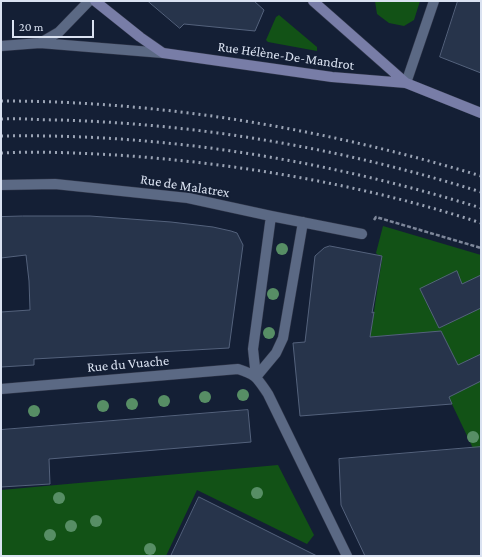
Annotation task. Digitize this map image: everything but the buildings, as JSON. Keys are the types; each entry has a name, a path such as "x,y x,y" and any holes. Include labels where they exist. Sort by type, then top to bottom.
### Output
{"main road":[{"name":"Rue Hélène-De-Mandrot","path":"95,1 140,37 164,53 332,77 406,84"},
{"path":"313,1 406,84 481,113"}],"street":[{"name":"Rue Hélène-De-Mandrot","path":"40,43 59,32 89,1"},
{"path":"406,84 434,1"},
{"name":"Rue Hélène-De-Mandrot","path":"1,46 40,43 164,53"},
{"name":"Rue de Malatrex","path":"1,185 55,184 188,198 362,234"},
{"path":"271,216 253,349 256,377 268,394 347,556"},
{"path":"256,377 276,353 282,338 303,222"},
{"name":"Rue du Vuache","path":"1,389 238,369 256,377"}],"path":[{"path":"362,234 376,217 481,248"}],"green space":[{"path":"375,1 420,1 414,20 404,26 389,23 377,14"},
{"path":"279,15 317,47 317,51 268,42 266,40 276,17"},
{"path":"383,226 481,255 481,465 418,333 370,337 382,259 376,253"},
{"path":"278,465 314,535 307,544 197,490 166,556 1,556 1,490"}],"railway":[{"path":"1,101 62,102 123,106 184,112 244,121 364,144 481,176"},
{"path":"1,119 113,122 220,133 273,141 378,163 481,192"},
{"path":"1,136 62,136 123,139 244,153 304,163 364,176 481,208"},
{"path":"1,153 44,152 116,155 254,170 392,197 481,223"}]}
